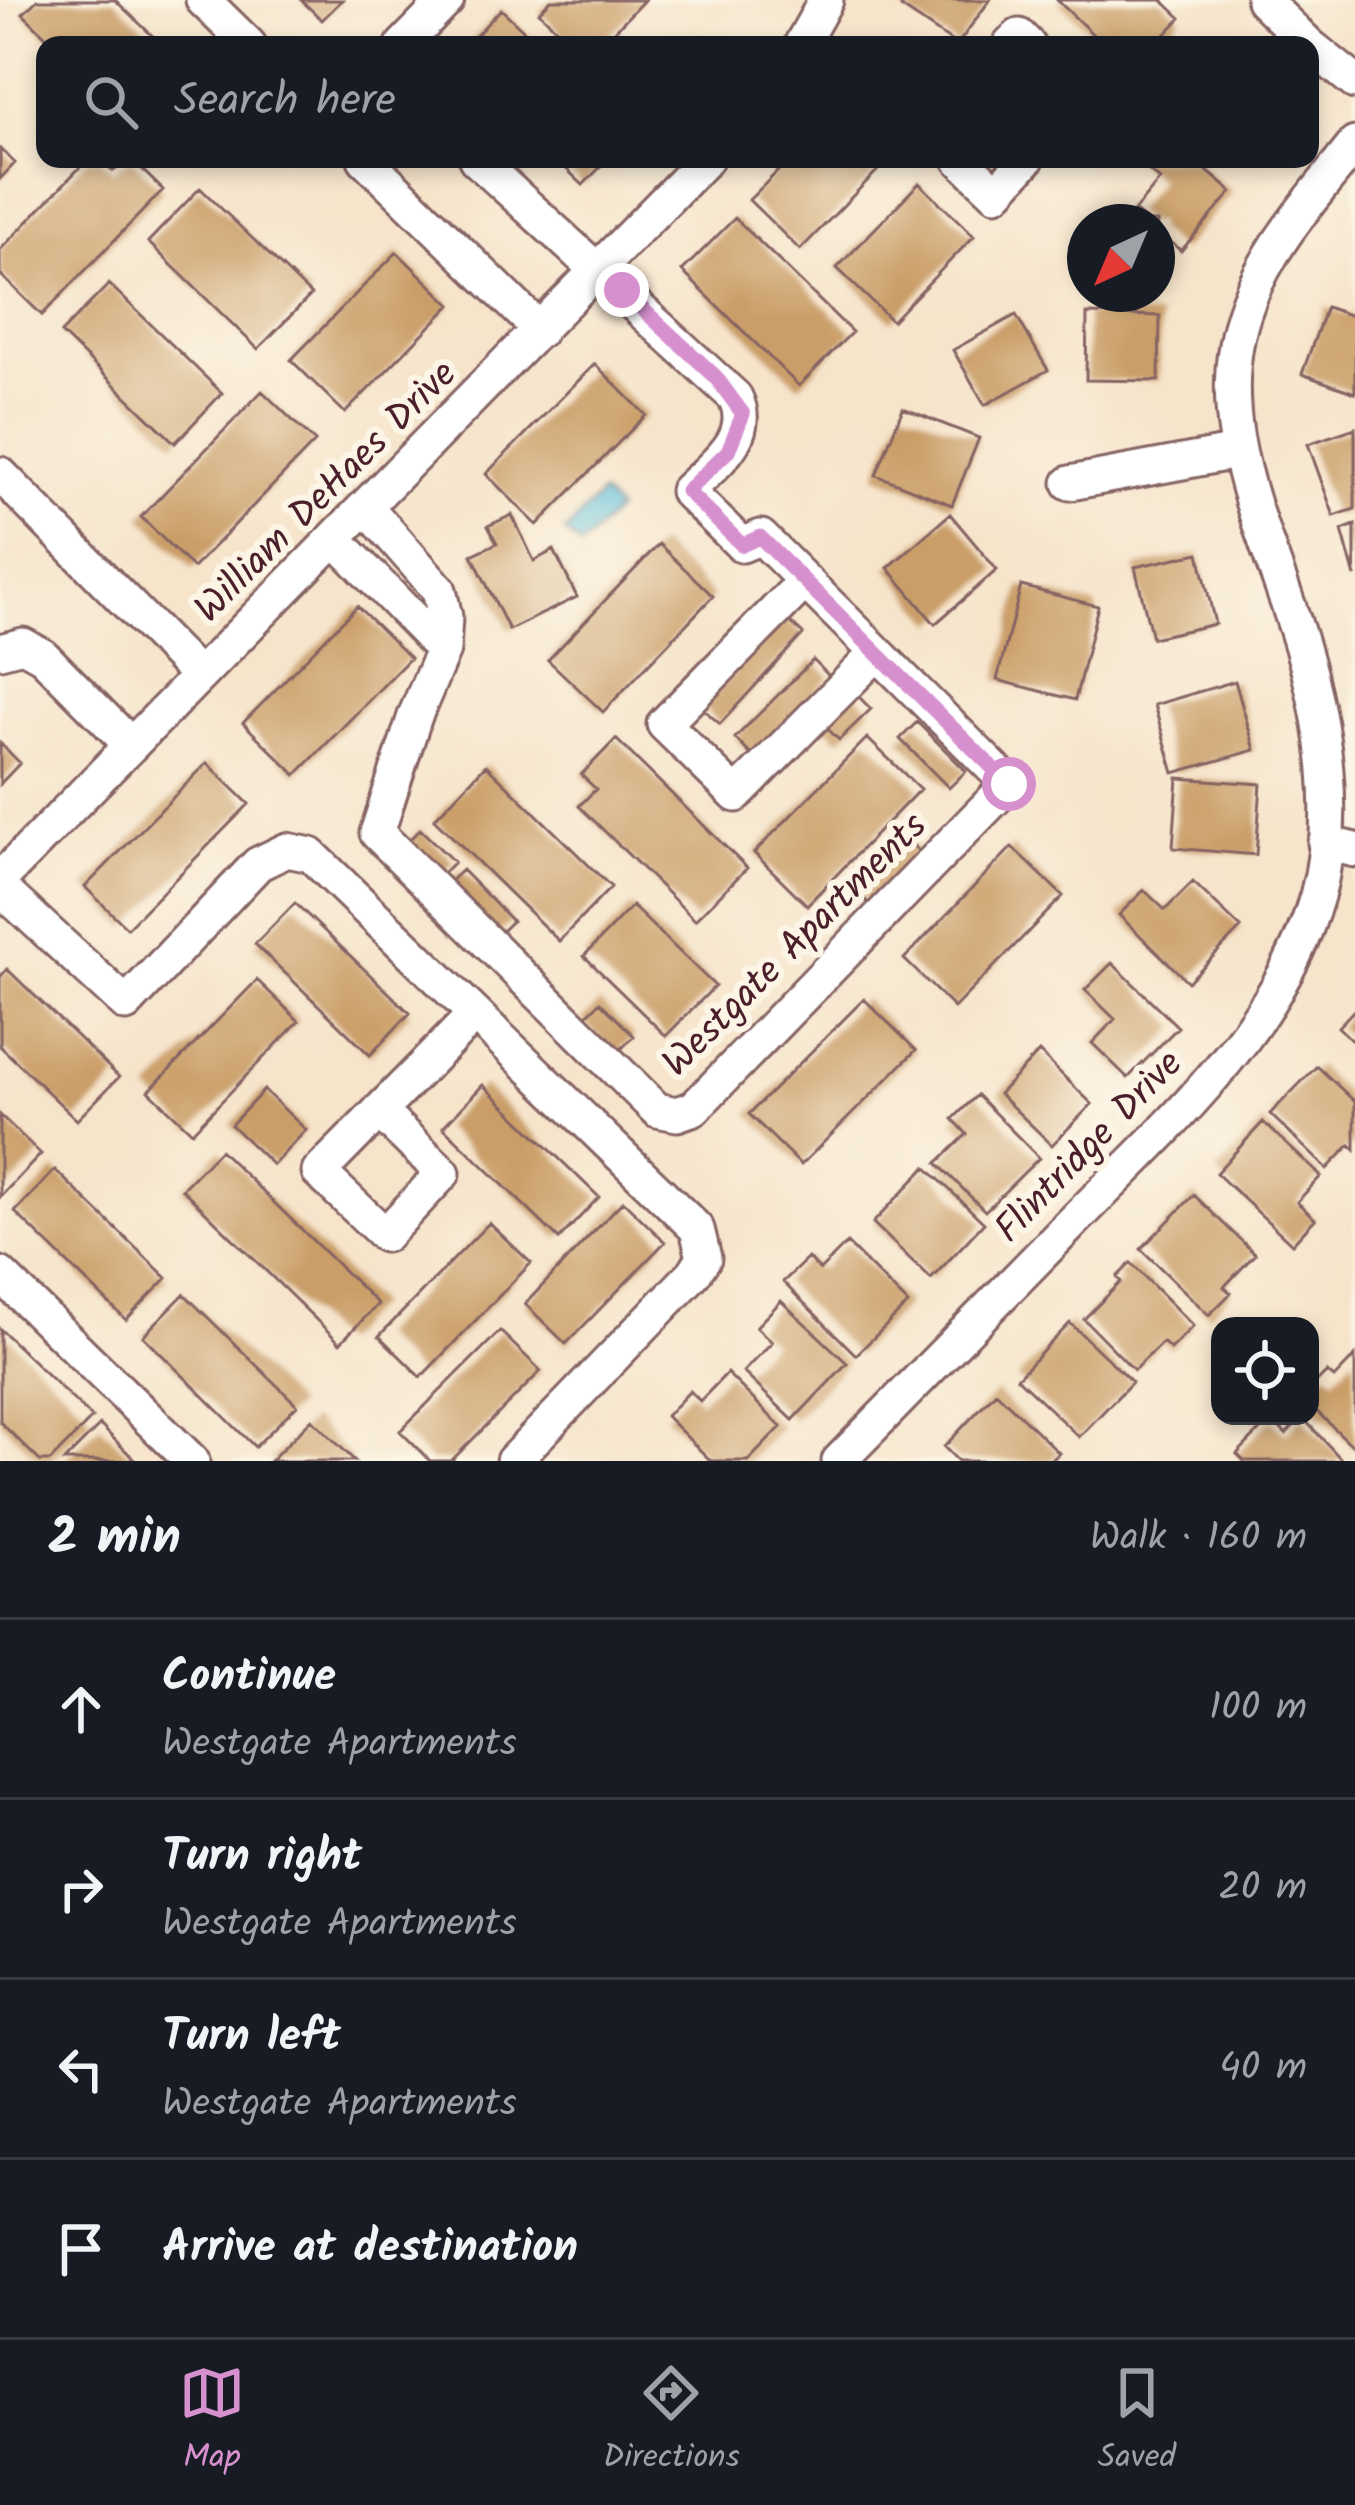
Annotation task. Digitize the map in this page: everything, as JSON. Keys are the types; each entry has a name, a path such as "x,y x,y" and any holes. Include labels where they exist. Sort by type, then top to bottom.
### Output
{"street":[{"path":"203,0 240,36"},
{"path":"412,36 447,0"},
{"path":"809,36 826,0"},
{"path":"1263,0 1301,36"},
{"path":"1319,52 1355,82"},
{"name":"Flintridge Drive","path":"839,1461 1194,1098 1260,1018 1340,847 1307,670 1237,452 1232,386 1247,303 1287,233 1355,144"},
{"path":"374,168 540,331"},
{"name":"Westgate Apartments","path":"367,508 440,590 443,650 415,716 377,833 644,1100 677,1114 694,1108 1009,784 760,537 742,545 687,491 728,451 743,414 715,376 486,168"},
{"name":"William DeHaes Drive","path":"0,879 697,168"},
{"path":"970,168 996,193 1020,168"},
{"path":"1070,483 1237,452"},
{"path":"0,474 200,676"},
{"path":"335,539 443,650"},
{"path":"805,580 664,724 736,795 877,653"},
{"path":"0,651 23,645 43,656 131,745"},
{"path":"0,888 126,1004 258,864 300,850 323,865 473,1016 686,1217 704,1242 704,1258 694,1273 513,1461"},
{"path":"379,1112 473,1016"},
{"path":"0,1274 192,1461"}],"water":[{"path":"601,494 617,510 581,547 565,532"}],"building":[{"path":"37,0 115,0 153,36 46,36 23,14"},
{"path":"301,0 342,0 322,20"},
{"path":"551,0 644,0 610,36 564,36 539,12"},
{"path":"906,0 990,0 964,36 944,36 901,7"},
{"path":"1057,0 1162,0 1181,18 1164,36 1095,36"},
{"path":"501,9 530,36 476,36"},
{"path":"0,149 15,163 0,179"},
{"path":"79,168 140,168 163,190 42,315 0,274 0,250"},
{"path":"565,168 599,168 583,185"},
{"path":"781,168 877,171 800,250 749,200"},
{"path":"1146,168 1204,168 1232,192 1181,251 1175,246 1175,204 1140,204 1160,180"},
{"path":"919,183 974,236 892,321 837,268"},
{"path":"200,188 311,295 258,349 148,242"},
{"path":"735,218 852,332 799,386 682,271"},
{"path":"397,252 451,305 345,413 291,360"},
{"path":"109,284 222,393 175,443 61,333"},
{"path":"1326,307 1355,317 1355,393 1302,374"},
{"path":"1087,314 1160,316 1159,381 1086,380"},
{"path":"1016,315 1048,370 985,405 953,350"},
{"path":"595,364 646,415 537,525 486,474"},
{"path":"262,391 315,442 193,568 141,517"},
{"path":"903,408 979,438 952,505 876,475"},
{"path":"1355,428 1355,509 1334,516 1308,444"},
{"path":"950,514 997,570 935,624 888,568"},
{"path":"512,515 534,561 554,550 577,597 509,630 472,555 497,543 488,526"},
{"path":"1355,525 1355,577 1342,530"},
{"path":"659,544 713,596 603,712 548,660"},
{"path":"1199,553 1215,624 1152,638 1135,567"},
{"path":"1021,586 1098,606 1075,700 997,680"},
{"path":"357,606 410,658 296,775 243,723"},
{"path":"785,617 803,634 720,724 702,708"},
{"path":"813,660 830,677 752,756 735,738"},
{"path":"1235,681 1255,750 1174,773 1154,705"},
{"path":"854,692 871,709 839,740 822,723"},
{"path":"917,722 966,771 949,788 900,739"},
{"path":"867,738 920,789 807,905 754,853"},
{"path":"616,739 747,868 695,920 579,806 596,789 581,775"},
{"path":"0,743 20,763 0,784"},
{"path":"207,763 249,804 127,928 85,887"},
{"path":"486,765 611,887 559,941 434,819"},
{"path":"1178,778 1261,784 1256,855 1173,848"},
{"path":"420,829 454,862 435,881 401,848"},
{"path":"909,841 926,859 875,910 858,892"},
{"path":"1012,847 1063,896 954,1008 904,959"},
{"path":"462,870 512,921 496,937 445,886"},
{"path":"1193,882 1241,928 1188,982 1119,915 1144,890 1165,910"},
{"path":"295,903 410,1013 370,1055 255,944"},
{"path":"632,906 715,986 666,1036 584,956"},
{"path":"1112,963 1178,1027 1128,1078 1092,1043 1115,1019 1085,990"},
{"path":"7,969 119,1077 77,1120 0,1046 0,977"},
{"path":"257,980 299,1021 192,1132 149,1091"},
{"path":"864,999 916,1050 801,1165 749,1114"},
{"path":"600,1002 634,1036 616,1054 582,1020"},
{"path":"1355,1009 1355,1043 1338,1027"},
{"path":"1039,1052 1092,1104 1052,1145 999,1094"},
{"path":"1317,1066 1355,1102 1355,1150 1350,1145 1327,1169 1270,1114"},
{"path":"483,1085 599,1197 559,1239 443,1127"},
{"path":"264,1090 306,1130 273,1165 231,1125"},
{"path":"977,1095 1039,1158 985,1211 937,1163 967,1134 953,1119"},
{"path":"0,1115 41,1154 0,1197"},
{"path":"1263,1122 1321,1176 1297,1202 1315,1219 1292,1244 1216,1173"},
{"path":"220,1150 378,1304 340,1343 182,1189"},
{"path":"926,1167 984,1223 931,1279 873,1223"},
{"path":"55,1170 167,1278 126,1320 15,1212"},
{"path":"1194,1195 1255,1254 1224,1287 1231,1293 1209,1315 1141,1249"},
{"path":"623,1201 665,1242 566,1344 525,1304"},
{"path":"489,1223 531,1263 421,1377 379,1336"},
{"path":"847,1243 908,1304 856,1355 783,1282 808,1258 820,1270"},
{"path":"1131,1263 1193,1326 1170,1349 1163,1342 1134,1370 1084,1319 1121,1282 1117,1277"},
{"path":"184,1294 297,1405 255,1447 143,1336"},
{"path":"781,1301 847,1363 793,1420 743,1372 772,1342 756,1327"},
{"path":"1070,1323 1132,1382 1079,1437 1017,1378"},
{"path":"0,1329 92,1418 50,1461 40,1461 0,1422"},
{"path":"500,1331 541,1371 451,1461 430,1461 400,1431"},
{"path":"1355,1356 1355,1448 1319,1414 1319,1380 1327,1372 1334,1378"},
{"path":"727,1373 781,1427 748,1461 711,1461 666,1416 690,1391 700,1401"},
{"path":"996,1392 1059,1453 1051,1461 958,1461 944,1447"},
{"path":"312,1419 355,1461 270,1461"},
{"path":"100,1425 136,1461 64,1461"},
{"path":"1265,1425 1277,1425 1286,1434 1294,1425 1309,1425 1343,1461 1244,1461 1237,1454"}],"route":[{"path":"622,290 715,376 735,397 743,414 728,451 687,491 742,545 760,537 1009,784"}]}
